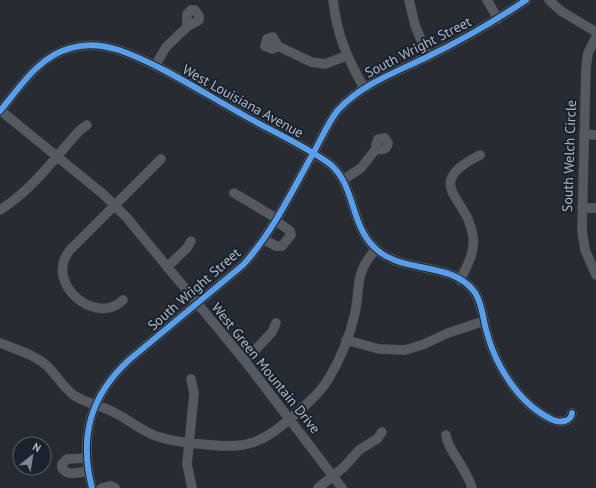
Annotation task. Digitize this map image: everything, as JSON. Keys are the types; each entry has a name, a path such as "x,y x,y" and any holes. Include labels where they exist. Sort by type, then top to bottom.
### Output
{"street":[{"path":"333,0 336,22 346,56 364,88"},
{"path":"409,0 416,25 428,56"},
{"path":"486,0 498,19"},
{"name":"South Wright Street","path":"92,488 86,458 87,431 95,405 104,389 123,366 242,265 263,239 338,111 364,88 379,78 428,56 498,19 526,0"},
{"path":"550,0 561,11 596,32"},
{"path":"155,66 166,47 186,27"},
{"name":"South Welch Circle","path":"596,38 586,62 582,208 582,237 587,257 596,275"},
{"name":"West Louisiana Avenue","path":"0,111 26,79 43,62 57,52 86,44 103,46 119,50 155,66 330,164 343,180 358,225 366,238 376,249 403,264 442,271 472,288 476,294 489,341 500,364 511,382 525,400 540,412 556,421 567,420 571,418 572,413"},
{"path":"278,46 311,62 325,64 346,56"},
{"name":"West Green Mountain Drive","path":"0,111 114,205 245,361 342,488"},
{"path":"0,210 28,188 79,131 87,125"},
{"path":"584,134 596,135"},
{"path":"343,180 358,171 376,149"},
{"path":"460,280 471,259 473,238 468,221 453,195 451,180 453,174 460,166 480,155"},
{"path":"123,300 116,306 108,309 93,307 72,293 66,285 62,274 63,263 67,254 161,158"},
{"path":"234,193 275,219 290,231 291,235 282,246 276,246 263,239"},
{"path":"582,208 596,208"},
{"path":"167,267 187,248 191,241"},
{"path":"0,343 40,360 74,395 111,411 151,434 188,443 227,447 248,445 261,440 290,419 316,396 324,385 337,364 346,340 356,308 361,272 366,260 376,249"},
{"path":"346,340 379,348 405,350 484,321"},
{"path":"245,361 272,332 276,323"},
{"path":"191,379 194,394 188,443 187,471 192,488"},
{"path":"318,488 344,467 355,454 377,439 382,432"},
{"path":"446,435 448,444 465,470 472,488"},
{"path":"86,458 67,459 62,464 62,468 66,473 71,474 88,471"},
{"path":"102,488 111,486 115,488"}],"cycle path":[{"path":"92,488 88,469 88,435 91,418 105,388 129,360 243,265 254,252 282,210 338,110 358,92 369,85 466,37 526,0"},
{"path":"0,111 40,65 60,52 77,46 95,45 113,48 150,63 297,144 330,164 344,182 360,226 373,246 384,255 396,261 451,275 463,281 476,294 496,359 503,372 520,395 530,405 553,420 565,421 570,418 572,413"}]}
